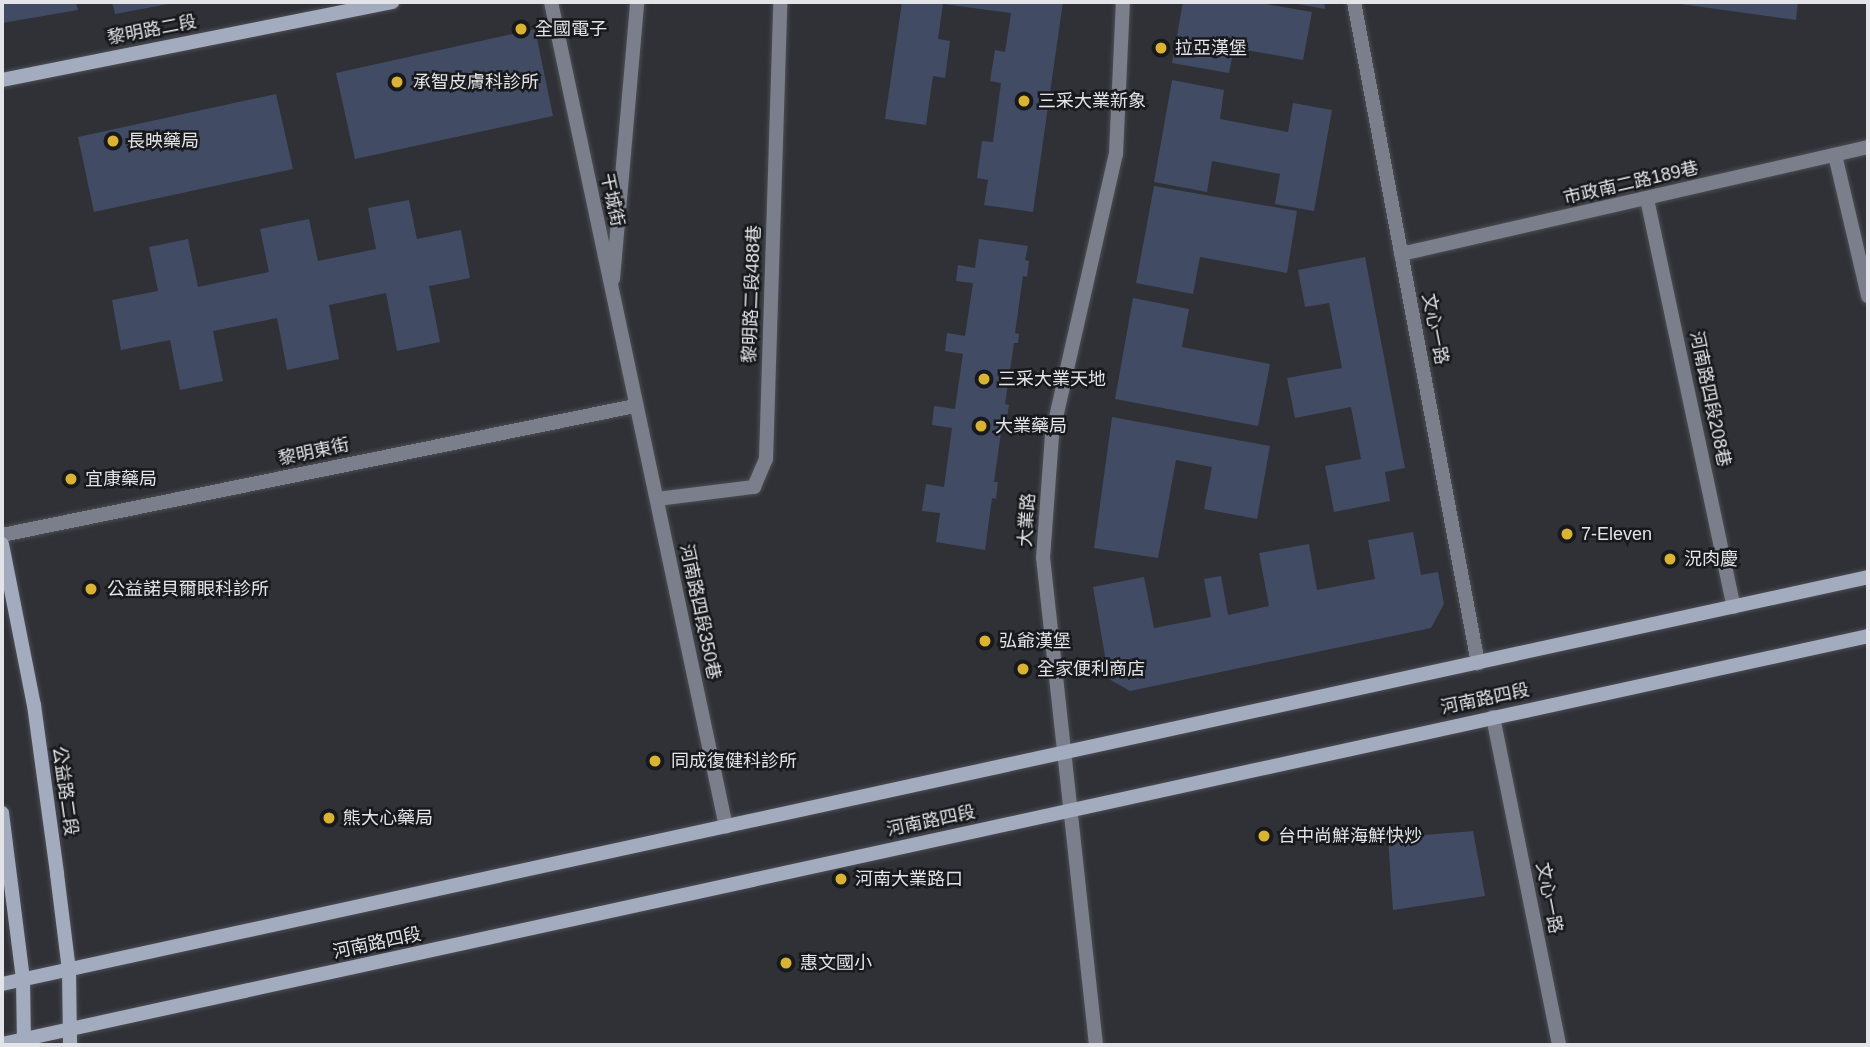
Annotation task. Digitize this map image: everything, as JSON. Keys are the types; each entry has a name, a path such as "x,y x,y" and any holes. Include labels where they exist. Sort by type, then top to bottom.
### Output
{"street":[{"name":"黎明路二段","path":"2,80 392,2"},
{"name":"干城街","path":"551,2 635,406"},
{"path":"612,295 637,2"},
{"name":"黎明路二段488巷","path":"657,499 754,487 766,459 780,2"},
{"name":"大業路","path":"1096,1045 1044,558 1052,435 1116,155 1123,2"},
{"name":"文心一路","path":"1354,2 1478,663"},
{"name":"市政南二路189巷","path":"1401,254 1868,147"},
{"path":"1835,155 1868,296"},
{"name":"河南路四段208巷","path":"1647,199 1734,607"},
{"name":"河南路四段350巷","path":"635,406 726,827"},
{"name":"黎明東街","path":"2,535 635,406"},
{"name":"公益路二段","path":"2,544 34,705 69,970 70,1045"},
{"name":"河南路四段","path":"2,984 1868,577"},
{"name":"河南路四段","path":"2,1044 24,1043 71,1029 1868,636"},
{"name":"文心一路","path":"1493,717 1559,1045"},
{"path":"2,813 23,980 24,1043"}],"building":[{"path":"2,2 76,2 78,10 2,23"},
{"path":"112,2 174,2 174,3 115,14"},
{"name":"三采大業新象","path":"902,2 1063,2 1033,212 984,205 988,180 977,178 982,141 993,142 1001,83 990,81 995,50 1005,52 1011,13 943,4 938,39 950,41 945,78 933,76 926,125 885,119"},
{"path":"1183,2 1255,2 1312,12 1303,60 1234,48 1229,73 1172,63"},
{"path":"1324,2 1325,9 1292,3"},
{"path":"1666,2 1798,2 1796,20"},
{"path":"535,29 553,116 355,159 336,73"},
{"path":"1172,80 1224,90 1220,119 1288,132 1293,103 1332,110 1314,211 1275,204 1280,174 1212,161 1207,192 1154,182"},
{"path":"276,94 293,169 94,212 78,137"},
{"path":"1154,186 1297,211 1287,273 1200,257 1193,294 1136,283"},
{"path":"409,200 417,239 461,230 470,278 429,286 440,342 397,351 386,293 329,305 339,359 287,370 277,318 213,331 223,381 180,390 170,340 121,350 112,300 158,291 149,247 188,239 198,287 269,272 260,229 309,219 318,261 376,249 368,208"},
{"name":"三采大業天地","path":"979,239 1028,246 1025,260 1029,261 1027,277 1023,276 1015,333 1019,334 1018,343 1014,343 1005,404 1009,405 1007,418 1003,418 994,482 998,482 996,499 992,498 985,550 936,542 940,513 922,511 926,484 944,487 952,428 932,425 934,406 955,409 963,354 945,351 947,333 965,336 973,283 956,281 958,265 975,268"},
{"path":"1365,257 1405,468 1385,472 1390,501 1334,512 1325,466 1361,459 1351,407 1295,418 1287,378 1342,368 1329,303 1305,307 1298,270"},
{"path":"1133,298 1189,309 1182,347 1270,364 1258,426 1115,399"},
{"path":"1112,417 1270,446 1257,519 1204,509 1212,467 1176,460 1158,558 1094,548"},
{"path":"1413,532 1421,575 1438,572 1444,604 1431,628 1130,691 1109,679 1093,587 1144,577 1154,628 1211,617 1204,579 1221,576 1228,615 1269,606 1259,553 1309,544 1317,590 1375,579 1368,540"},
{"path":"1473,831 1485,896 1393,910 1388,838"}],"place":[{"name":"全國電子","path":"521,29"},
{"name":"拉亞漢堡","path":"1161,48"},
{"name":"承智皮膚科診所","path":"397,82"},
{"name":"三采大業新象","path":"1024,101"},
{"name":"長映藥局","path":"113,141"},
{"name":"三采大業天地","path":"984,379"},
{"name":"大業藥局","path":"981,426"},
{"name":"宜康藥局","path":"71,479"},
{"name":"7-Eleven","path":"1567,534"},
{"name":"況肉慶","path":"1670,559"},
{"name":"公益諾貝爾眼科診所","path":"91,589"},
{"name":"弘爺漢堡","path":"985,641"},
{"name":"全家便利商店","path":"1023,669"},
{"name":"同成復健科診所","path":"655,761"},
{"name":"熊大心藥局","path":"329,818"},
{"name":"台中尚鮮海鮮快炒","path":"1264,836"},
{"name":"河南大業路口","path":"841,879"},
{"name":"惠文國小","path":"786,963"}]}
